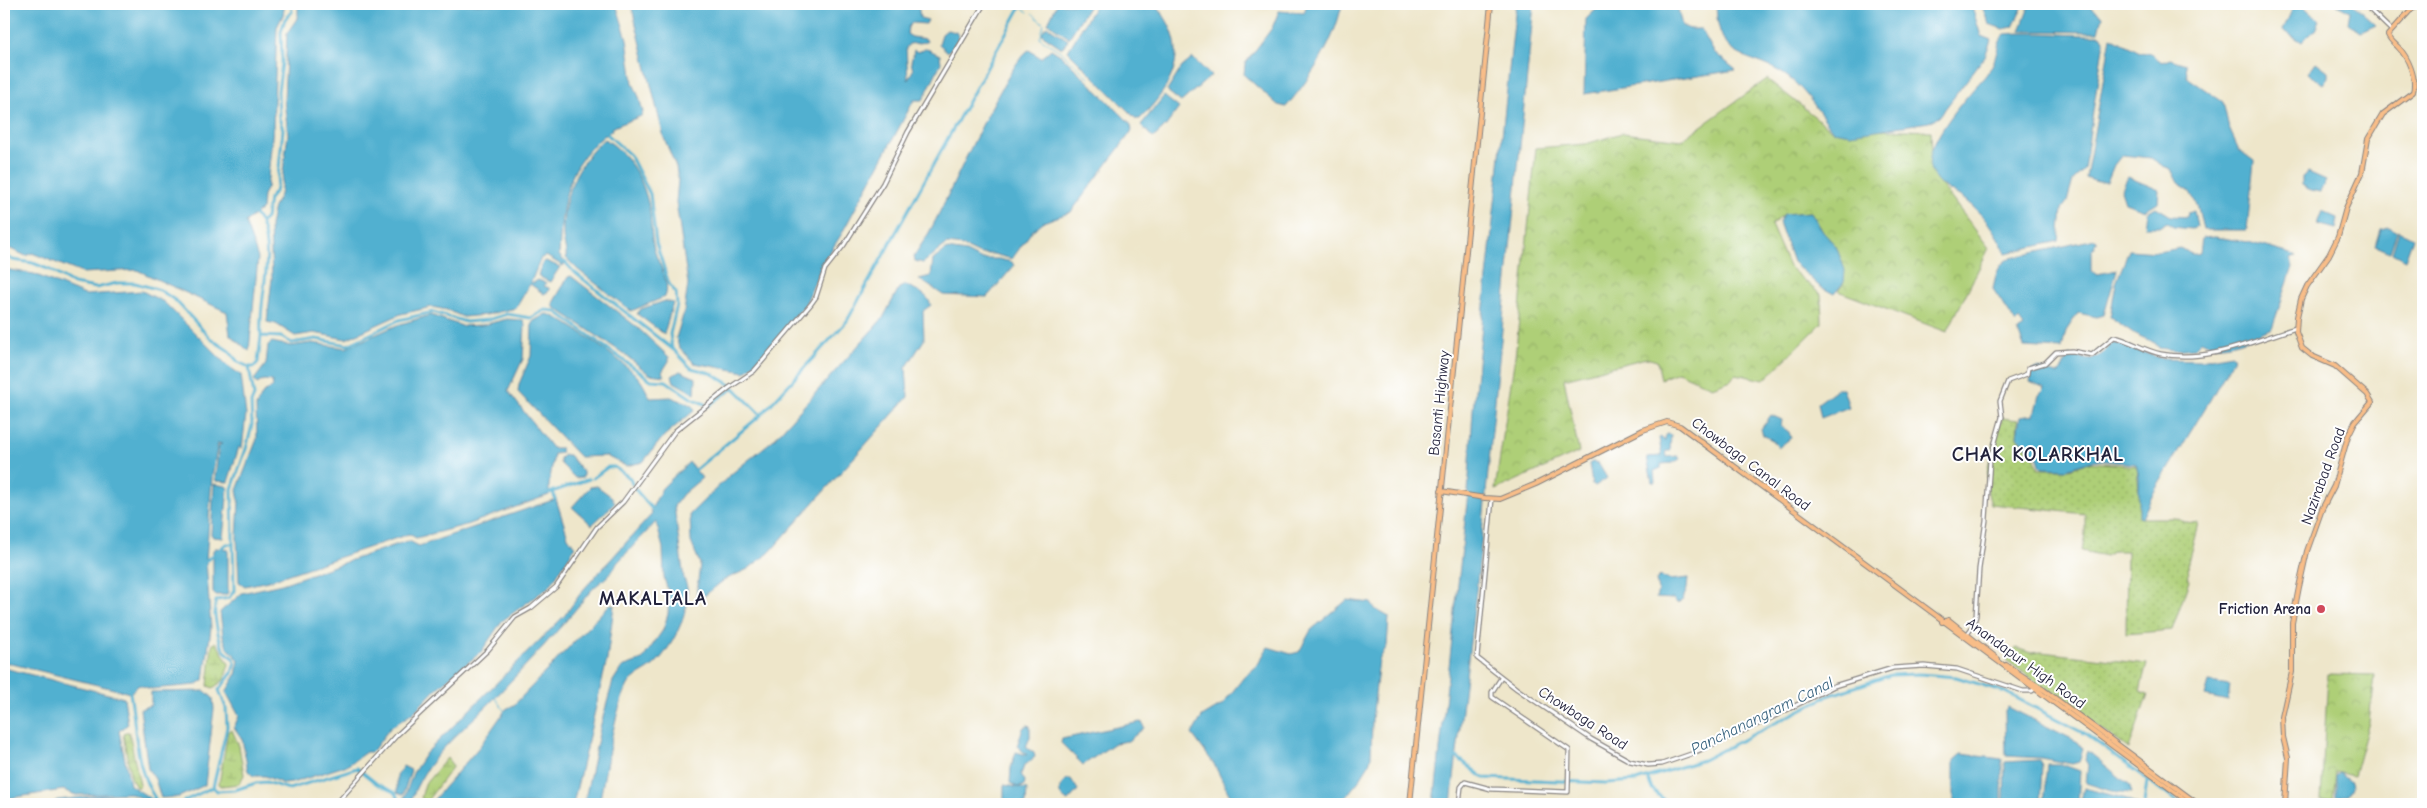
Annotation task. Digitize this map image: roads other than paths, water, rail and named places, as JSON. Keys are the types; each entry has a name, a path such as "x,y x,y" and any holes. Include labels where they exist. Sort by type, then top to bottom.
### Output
{"main road":[{"name":"Basanti Highway","path":"1410,804 1491,4"},
{"path":"2389,32 2416,4"},
{"name":"Nazirabad Road","path":"2285,804 2288,766 2282,717 2292,672 2291,632 2297,595 2307,551 2322,509 2334,486 2348,436 2355,422 2372,402 2367,394 2335,366 2312,356 2302,348 2296,328 2298,307 2303,293 2333,248 2346,208 2360,178 2368,139 2379,119 2412,93 2414,88 2412,73 2405,56 2389,38 2389,32"},
{"name":"Chowbaga Canal Road","path":"1441,491 1492,499 1500,498 1536,484 1643,430 1661,423 1672,422 1720,454 1942,622"},
{"name":"Anandapur High Road","path":"1942,622 1949,620 1966,636 2190,804"},
{"name":"Anandapur High Road","path":"2036,688 2198,804"}],"street":[{"path":"336,804 397,735 488,650 515,617 531,608 556,586 597,527 623,502 676,431 754,370 811,304 816,297 825,269 844,245 883,183 908,132 984,4"},
{"path":"2364,4 2389,32"},
{"path":"1966,636 1974,626 1976,616 1990,460 2001,422 2000,401 2008,381 2027,374 2028,368 2045,363 2056,352 2092,355 2114,337 2150,352 2189,356 2225,351 2296,328"},
{"name":"Chowbaga Road","path":"1492,499 1477,653 1480,662 1619,756 1630,761 1648,765 1662,764 1690,754 1765,721 1834,686 1893,668 1924,666 1957,669 2023,691 2036,688"},
{"path":"1459,804 1461,787 1465,782 1490,789 1552,793 1567,793 1569,788 1569,753 1567,747 1492,697 1492,692 1501,678"}],"water":[{"path":"4,4 285,4 283,15 277,27 273,127 267,188 263,195 262,209 245,222 258,258 249,351 230,335 227,312 137,270 82,273 32,253 26,256 4,246"},
{"path":"298,4 616,4 627,39 633,83 643,112 641,116 611,128 612,130 596,142 584,156 575,170 569,185 562,218 559,255 565,262 563,266 546,256 541,258 531,282 533,283 538,280 546,283 544,286 549,288 549,291 544,294 530,284 516,308 486,315 463,317 447,310 432,307 401,314 346,339 314,333 295,336 276,324 267,322 272,278 270,226 274,206 280,195 288,134 284,100 287,33 298,17"},
{"path":"631,4 918,4 920,18 928,20 926,24 912,23 908,27 907,34 912,37 926,39 927,42 909,44 906,48 908,80 913,70 911,62 914,50 918,52 925,48 940,55 941,63 923,100 914,100 841,235 822,265 805,305 756,363 745,372 694,363 679,347 676,338 684,312 688,284 676,202 678,180 676,167 664,138"},
{"path":"1057,4 1090,4 1069,38 1048,23"},
{"path":"1096,4 1155,4 1173,35 1176,50 1175,64 1170,78 1163,92 1140,119 1136,119 1068,51"},
{"path":"1307,4 1342,4 1333,33 1313,72 1286,107 1278,105 1244,75 1245,64 1272,28 1279,11 1304,13"},
{"path":"1516,4 1534,4 1478,574 1451,804 1434,804 1468,493 1473,410"},
{"path":"1602,4 1677,4 1682,26 1690,29 1701,29 1714,52 1736,70 1584,94 1586,19"},
{"path":"1716,4 1971,4 1981,36 1991,40 1985,56 1939,117 1929,122 1850,134 1833,131 1807,95 1788,77 1730,48 1723,38 1718,24"},
{"path":"1981,4 2024,4 2013,27 2003,29 1989,24"},
{"path":"2030,4 2086,4 2103,16 2099,32 2020,31"},
{"path":"2301,4 2319,20 2315,29 2302,42 2283,30 2292,10"},
{"path":"2337,4 2353,4 2376,25 2361,32 2348,23 2350,11"},
{"path":"1047,26 1068,40 1062,48 1043,35 1042,32"},
{"path":"947,30 956,32 959,38 948,52 939,44 942,34"},
{"path":"2005,34 2101,35 2104,40 2084,170 2073,180 2067,202 2062,209 2059,241 2006,253 1984,218 1965,200 1937,181 1931,171 1929,162 1944,126 1984,78 1994,61 2000,39"},
{"path":"2111,37 2140,52 2151,54 2162,62 2170,59 2186,64 2187,77 2223,102 2229,128 2239,150 2254,161 2247,230 2203,230 2198,207 2189,190 2178,183 2171,169 2151,158 2122,155 2114,165 2107,182 2097,182 2086,178"},
{"path":"1051,49 1062,56 1126,119 1131,125 1132,131 1071,212 1043,222 1032,231 1012,259 993,254 980,254 963,246 947,244 923,263 915,261 914,256 932,227 979,131 1020,59 1029,50 1041,58"},
{"path":"1193,58 1211,76 1181,102 1167,91 1182,67"},
{"path":"2316,62 2328,71 2328,77 2323,84 2308,73"},
{"path":"1164,96 1179,108 1165,127 1153,138 1141,125"},
{"path":"604,139 626,158 642,184 649,209 654,249 666,285 665,297 631,311 577,269 566,258 563,221 568,195 578,170"},
{"path":"2308,172 2326,180 2320,192 2310,190 2302,185 2302,177"},
{"path":"2128,177 2159,190 2158,202 2145,210 2125,203 2121,191"},
{"path":"2156,207 2171,216 2187,217 2188,213 2194,211 2197,227 2192,229 2173,227 2167,222 2159,227 2145,227 2147,212"},
{"path":"2322,211 2338,218 2336,229 2317,224"},
{"path":"1811,212 1823,232 1836,246 1845,270 1844,282 1834,294 1819,286 1793,262 1779,222 1784,214"},
{"path":"2388,227 2397,232 2390,252 2376,246 2381,229"},
{"path":"2399,231 2413,238 2405,260 2392,253"},
{"path":"2215,237 2248,242 2298,256 2291,259 2293,267 2272,328 2228,344 2210,344 2201,341 2194,348 2175,350 2159,348 2155,343 2135,334 2110,317 2116,283 2129,250 2158,252 2180,248 2191,254 2196,254 2200,253 2202,238"},
{"path":"2097,240 2091,253 2091,271 2097,274 2117,270 2104,315 2097,317 2078,313 2066,331 2062,349 2024,347 2018,331 2024,327 2019,320 2016,323 1993,289 2000,266 2011,258"},
{"path":"947,249 966,252 980,259 999,259 1012,262 1014,266 987,297 943,295 919,279 931,276 933,260"},
{"path":"546,261 560,267 550,282 538,276 543,262"},
{"path":"4,269 34,274 85,295 142,291 164,302 228,366 241,375 246,415 242,448 239,447 228,482 216,481 219,445 222,444 218,443 212,477 206,561 211,628 204,680 196,685 151,689 139,685 130,693 4,662"},
{"path":"571,276 637,327 669,357 669,361 662,372 665,376 649,374 624,354 554,307 553,303 568,277"},
{"path":"906,285 924,295 931,305 923,311 924,340 906,368 908,397 769,553 748,569 724,580 699,600 696,599 700,564 691,542 690,514 730,475 773,440 883,318 899,288"},
{"path":"665,301 673,303 664,334 637,314 641,309"},
{"path":"546,314 576,329 626,366 639,378 650,398 671,397 692,405 695,410 664,436 643,462 626,466 606,456 580,457 518,392 519,384 531,356 532,322"},
{"path":"431,315 462,326 483,325 507,319 523,320 525,325 523,359 508,391 552,448 561,448 562,453 554,454 549,495 466,525 416,538 409,534 268,581 245,586 239,582 237,537 239,501 237,490 257,439 256,406 263,393 273,387 272,381 264,380 257,384 254,380 266,364 268,345 272,342 291,346 312,343 346,348 397,325"},
{"path":"2113,342 2163,359 2201,360 2231,354 2234,358 2154,492 2142,518 2139,517 2139,477 2136,464 2096,460 2066,469 2044,468 2041,467 2037,456 2017,436 2020,417 2034,415 2039,395 2045,389 2030,382 2033,369 2038,368 2057,374 2060,373 2069,355 2091,360 2101,355"},
{"path":"680,371 696,378 695,394 674,382 672,376"},
{"path":"1837,389 1843,389 1849,407 1821,418 1818,403"},
{"path":"1771,415 1782,420 1781,426 1789,432 1791,438 1778,448 1774,441 1763,435 1761,429"},
{"path":"1666,434 1671,435 1670,451 1666,451 1667,457 1678,456 1680,459 1672,463 1661,464 1661,468 1654,471 1655,482 1652,482 1647,457 1662,456 1659,438 1662,437 1665,440"},
{"path":"564,455 569,455 583,472 583,477 575,478 560,463 560,458"},
{"path":"689,462 702,478 683,494 674,506 684,579 687,588 685,612 675,636 662,657 628,685 618,711 610,743 599,804 584,804 601,724 613,681 622,667 642,660 663,630 668,614 669,594 664,578 663,548 656,522 492,701 444,748 424,774 410,804 402,804 413,773 426,753 565,615 583,590 652,514 651,510 662,488"},
{"path":"1592,462 1598,463 1607,478 1595,486 1592,484 1589,464"},
{"path":"214,484 228,488 223,538 213,537 211,534"},
{"path":"597,486 612,497 615,503 592,525 572,507 590,487"},
{"path":"556,499 568,537 575,547 550,586 502,621 481,652 436,689 413,713 390,728 372,752 366,752 348,765 292,783 284,784 265,776 253,776 248,771 242,739 234,727 239,716 226,692 236,675 239,660 227,647 223,636 220,612 242,593 282,584 404,542 409,541 419,546"},
{"path":"215,548 228,549 228,593 226,595 215,595 213,593 213,550"},
{"path":"1660,576 1670,580 1688,578 1687,589 1682,601 1677,603 1673,599 1656,598 1658,591 1656,580"},
{"path":"1347,600 1371,603 1375,609 1389,617 1387,646 1379,660 1372,720 1371,757 1368,766 1358,782 1342,801 1336,804 1239,804 1229,794 1214,764 1192,734 1202,717 1222,705 1244,677 1257,666 1268,647 1291,654 1299,652 1311,630"},
{"path":"610,604 614,605 607,660 573,804 430,804 480,746 506,709 514,705"},
{"path":"4,668 124,698 128,724 119,731 130,785 150,798 147,800 129,793 76,795 63,790 4,799"},
{"path":"2209,682 2230,685 2228,701 2205,696"},
{"path":"205,691 213,698 214,709 205,785 179,797 161,798 155,779 148,769 140,709 151,705 151,692"},
{"path":"2008,707 2078,742 2083,749 2079,762 2072,764 2041,758 2006,756 2005,710"},
{"path":"1140,722 1143,723 1144,728 1128,741 1115,743 1083,765 1061,743 1062,739"},
{"path":"1027,725 1030,726 1030,737 1026,747 1034,753 1035,757 1024,766 1021,774 1025,781 1024,786 1017,787 1010,783 1011,768 1016,752 1027,755 1017,746 1023,728"},
{"path":"2088,751 2129,785 2132,793 2111,791 2086,783 2088,765 2085,760"},
{"path":"1961,754 2002,759 2002,804 1952,804 1954,801 1954,760"},
{"path":"2039,760 2042,765 2040,804 2004,804 2005,762"},
{"path":"2047,764 2061,764 2080,771 2078,804 2043,804"},
{"path":"403,766 411,770 403,795 397,793 397,775"},
{"path":"2340,773 2351,782 2352,788 2347,795 2336,797 2336,776"},
{"path":"1067,779 1071,779 1078,790 1068,801 1060,793 1060,788"},
{"path":"1004,785 1027,789 1026,804 1014,804 1006,801 1004,799"},
{"path":"2084,788 2127,799 2137,804 2080,804"},
{"path":"103,795 134,798 142,804 54,804 57,800"}],"waterway":[{"path":"261,336 266,265 265,237 261,223 266,218 269,199 275,192 278,178 283,129 279,118 278,91 282,63 281,32 285,19 292,12 291,4"},
{"path":"695,470 761,415 847,321 1022,4"},
{"path":"1020,7 1028,12"},
{"path":"1033,14 1044,24 1040,38 1063,53 1089,78"},
{"path":"607,134 630,155 650,194 656,243 669,284 676,293 677,305 670,334 672,349"},
{"path":"254,213 261,223"},
{"path":"4,255 13,260 33,263 50,270 73,284 96,288 117,283 135,283 160,290 176,301 211,339 229,351 238,362 249,367 254,396 251,403 252,425 232,489 234,591 229,598 217,600 215,604 216,625 222,646 235,662 232,673 219,690 226,708 227,727 213,787"},
{"path":"565,262 574,272 675,351 691,368 711,373 731,385"},
{"path":"249,367 254,367 258,362 261,336 281,337 292,343 316,339 348,345 399,320 433,312 466,322 488,320 507,314 531,318 545,310 555,311 651,380 666,381 691,398 705,404"},
{"path":"725,394 734,388 761,415"},
{"path":"708,406 723,395"},
{"path":"593,478 608,467 614,467 630,478 632,484"},
{"path":"549,493 589,479"},
{"path":"635,489 652,509"},
{"path":"553,491 555,499"},
{"path":"206,561 226,544 232,544"},
{"name":"Panchanangram Canal","path":"1453,754 1484,778 1606,783 1636,781 1703,760 1828,696 1891,675 1920,674 1956,677 2005,692 2087,735 2180,804"},
{"path":"130,693 137,747 143,773 155,798 154,801 149,799"},
{"path":"494,696 505,712"},
{"path":"182,804 184,801 213,787 217,791 235,790 256,783 266,782 289,789 357,768 377,784 394,792 398,798 396,804"},
{"path":"1648,779 1652,789 1668,804"},
{"path":"2144,804 2147,781"}],"place":[{"name":"Friction Arena","path":"2321,609"}],"district":[{"name":"CHAK KOLARKHAL","path":"2038,454"},
{"name":"MAKALTALA","path":"653,598"}]}
